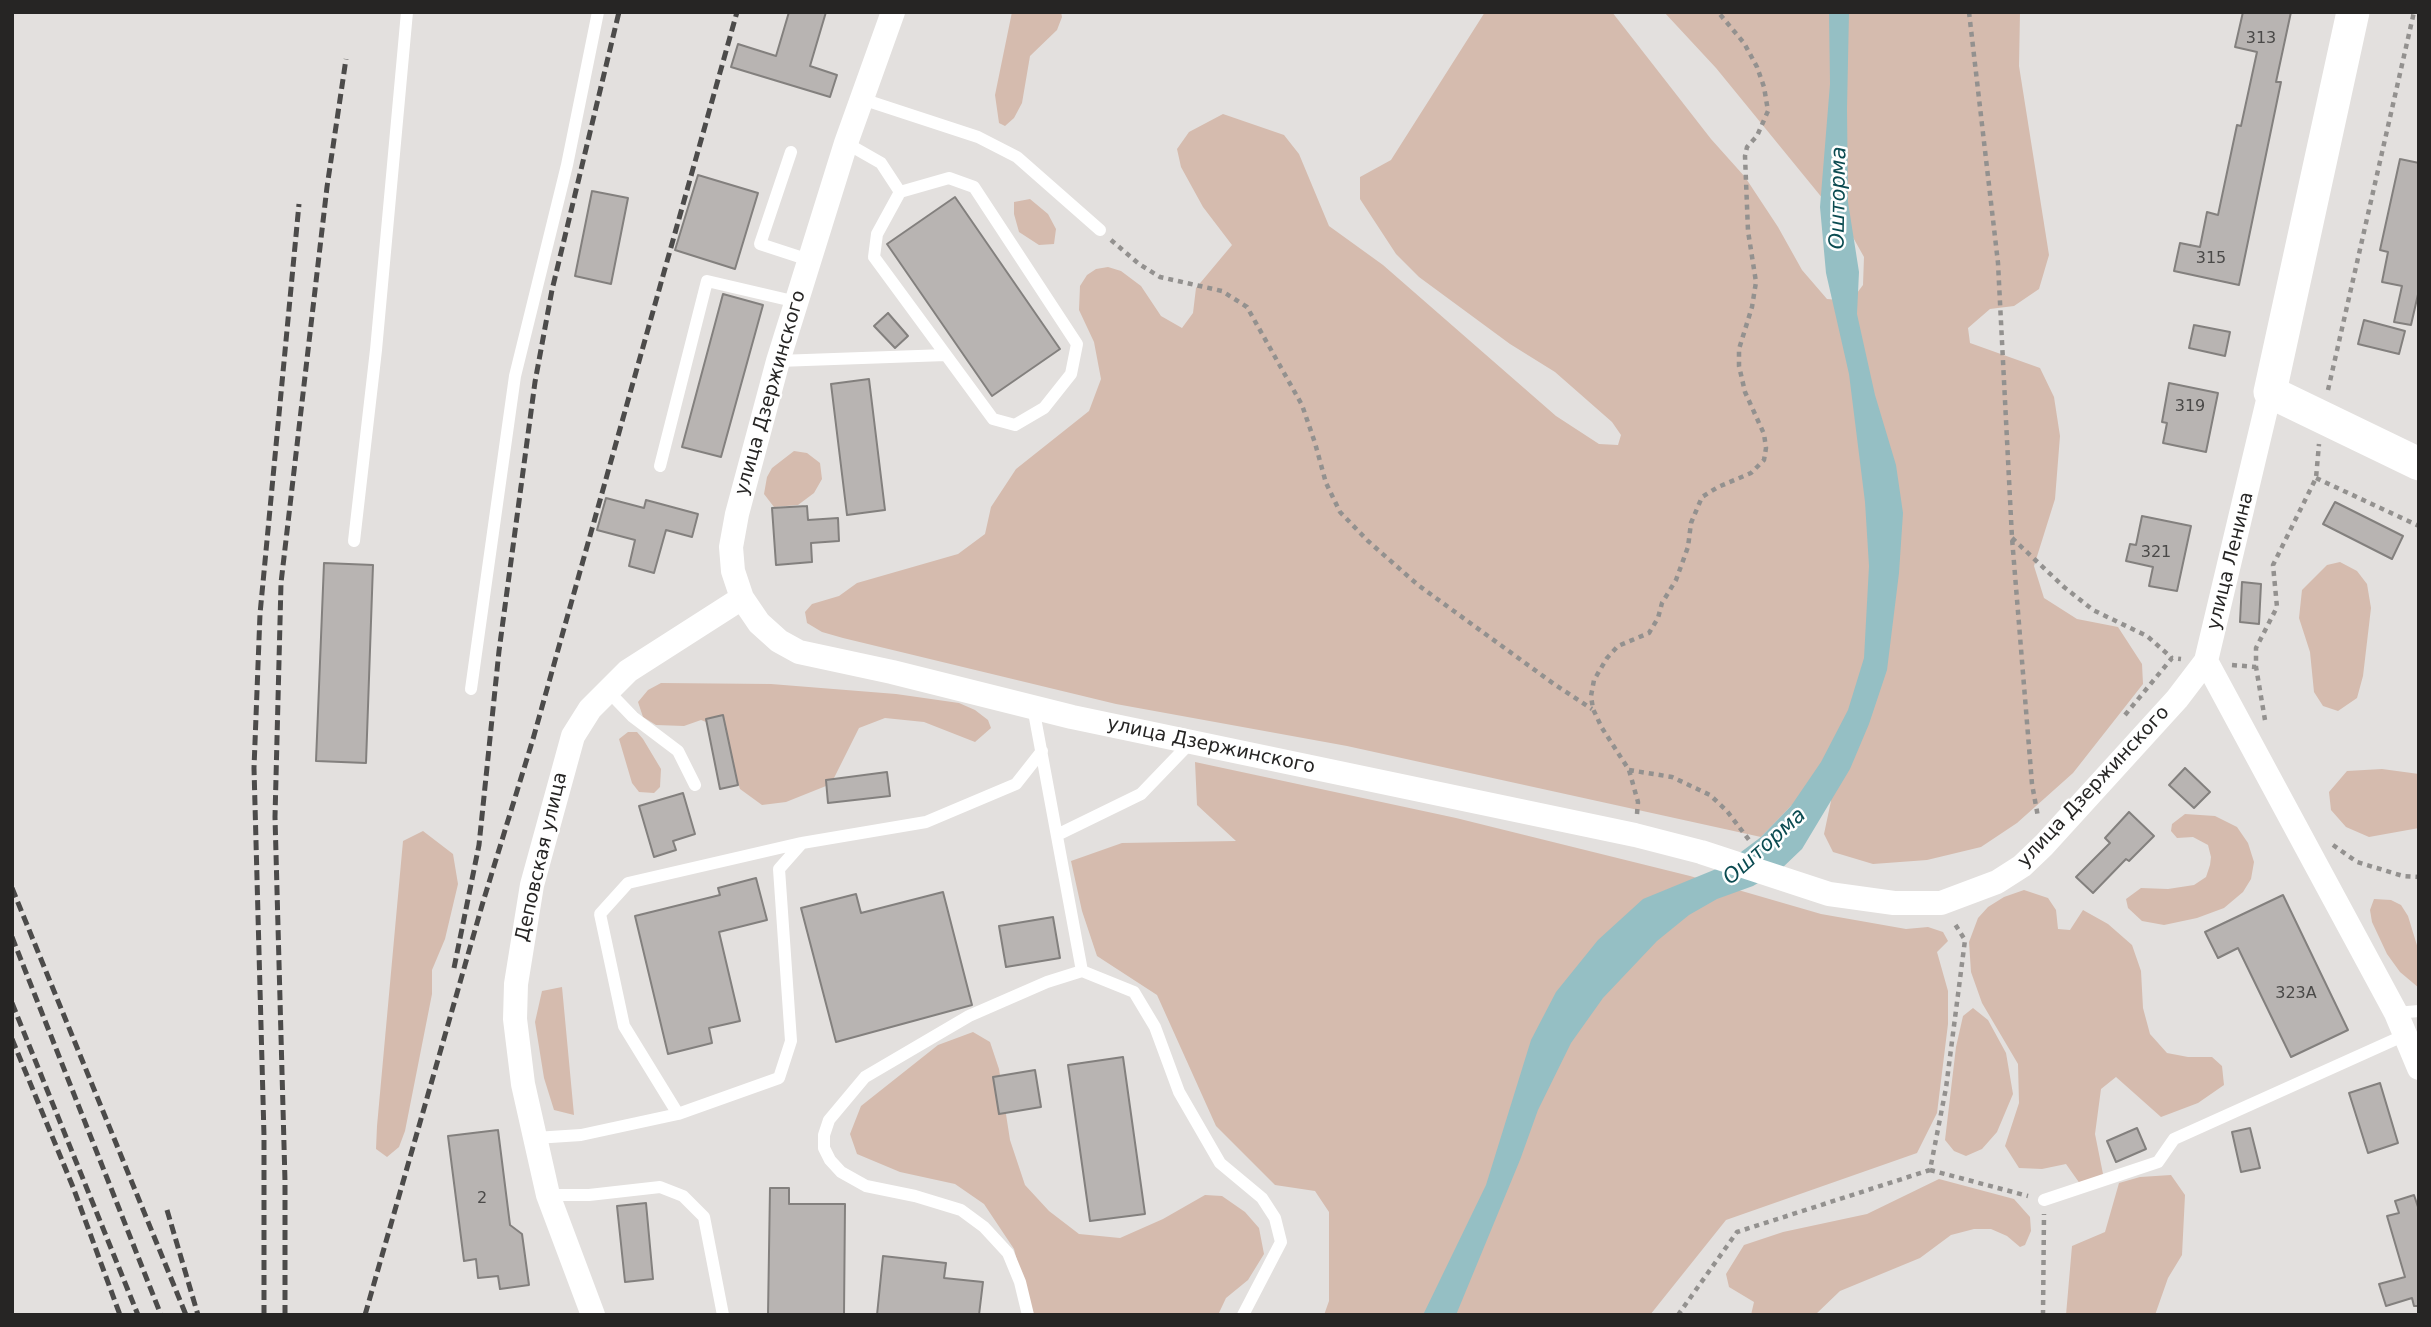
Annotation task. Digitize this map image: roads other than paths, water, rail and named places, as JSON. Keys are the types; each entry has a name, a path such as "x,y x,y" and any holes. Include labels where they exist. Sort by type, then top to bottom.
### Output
{"street":[{"name":"улица Дзержинского","path":"893,12 846,143 778,361 737,514 731,547 733,571 742,598 759,623 779,641 799,652 1191,742 1635,835 1701,852 1829,894 1894,903 1941,903 1997,883 2022,866 2177,699 2206,661"},
{"name":"улица Ленина","path":"2206,661 2270,392 2353,12"},
{"path":"2270,392 2419,464"},
{"name":"Деповская улица","path":"593,1315 548,1195 523,1084 515,1018 523,929 535,872 573,736 590,709 628,671 742,598"},
{"path":"2206,661 2300,834 2407,1020 2419,1068"}],"lane":[{"path":"354,541 379,322 407,12"},
{"path":"471,689 515,376 567,165 598,12"},
{"path":"862,99 978,137 1017,158 1100,230"},
{"path":"846,143 881,163 900,192"},
{"path":"790,152 760,244 810,260"},
{"path":"949,178 974,187 1077,344 1071,374 1044,408 1015,425 993,419 874,257 877,233 900,192 949,178"},
{"path":"660,466 707,281 797,302"},
{"path":"778,361 946,355"},
{"path":"607,690 633,718 678,751 695,785"},
{"path":"1033,707 1082,971"},
{"path":"1057,835 1141,794 1191,742"},
{"path":"678,1114 624,1026 600,914 628,883 802,843 926,822 1016,784 1042,751"},
{"path":"535,1138 581,1135 678,1114 779,1078 791,1041 779,869 802,843"},
{"path":"1028,1315 1020,1282 1008,1253 984,1227 961,1210 915,1196 866,1186 841,1172 824,1148 824,1135 829,1120 865,1077 969,1016 1047,982 1082,971 1134,992 1155,1027 1178,1092 1220,1163 1262,1198 1275,1218 1281,1242 1243,1315"},
{"path":"2044,1200 2158,1162 2174,1139 2407,1020"},
{"path":"548,1195 589,1195 660,1187 683,1196 704,1217 723,1315"}],"water":[{"name":"Ошторма","path":"1829,12 1849,12 1848,202 1859,272 1857,314 1875,395 1896,465 1903,513 1899,573 1887,670 1850,769 1802,849 1780,870 1753,886 1717,899 1689,915 1657,941 1603,998 1571,1043 1538,1110 1456,1315 1423,1315 1486,1185 1531,1040 1556,992 1598,940 1643,899 1721,867 1761,837 1791,806 1821,762 1848,710 1864,658 1869,566 1865,502 1849,374 1826,273 1820,207 1830,84"}],"railway":[{"path":"454,968 479,845 499,651 535,382 552,290 619,12"},
{"path":"365,1315 483,902 533,739 737,12"},
{"path":"285,1315 285,1181 275,817 281,583 327,187 346,59"},
{"path":"264,1315 264,1136 254,768 260,614 299,204"},
{"path":"12,888 186,1315"},
{"path":"12,937 161,1315"},
{"path":"12,1003 138,1315"},
{"path":"12,1039 73,1187 120,1315"},
{"path":"167,1210 198,1315"}]}
